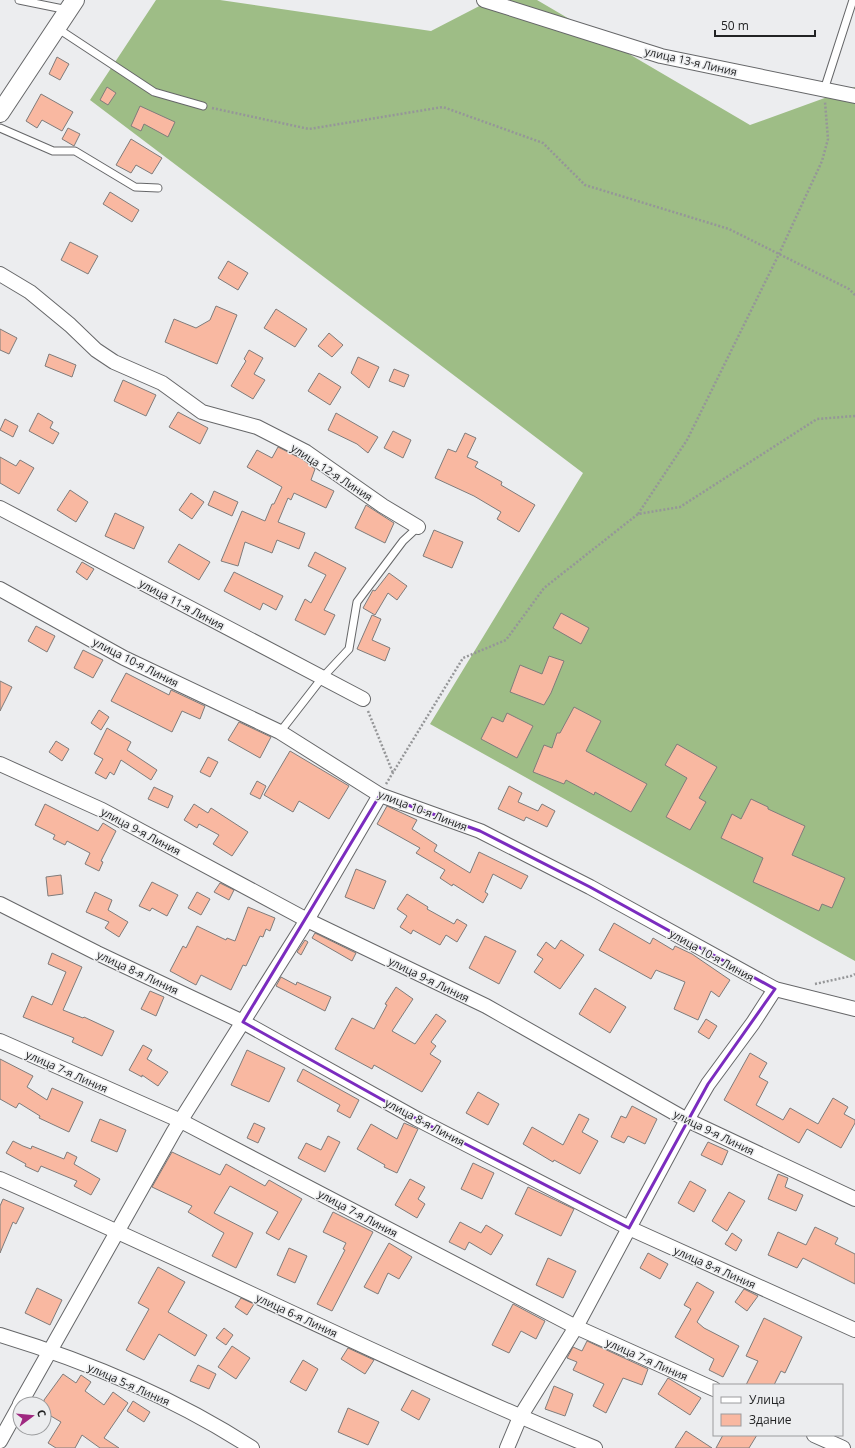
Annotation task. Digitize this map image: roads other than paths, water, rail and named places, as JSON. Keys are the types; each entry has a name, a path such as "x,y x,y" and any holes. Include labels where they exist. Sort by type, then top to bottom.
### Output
{"street":[{"name":"улица 13-я Линия","path":"484,0 661,56 855,96"},
{"path":"0,113 71,5"},
{"name":"улица 12-я Линия","path":"0,274 30,292 70,325 96,350 114,362 162,383 202,412 257,427 306,452 383,506 418,527"},
{"name":"улица 11-я Линия","path":"0,508 363,700"},
{"name":"улица 10-я Линия","path":"0,589 124,658 280,732 380,795 480,831 590,887 775,989 855,1009"},
{"name":"улица 9-я Линия","path":"0,764 102,810 307,920 486,1006 687,1120 855,1199"},
{"path":"24,1396 117,1230 181,1121 307,920 380,795"},
{"name":"улица 8-я Линия","path":"0,904 97,954 243,1022 417,1119 629,1228 855,1330"},
{"path":"507,1448 520,1417 576,1327 687,1120 708,1084 753,1023 775,989"},
{"name":"улица 7-я Линия","path":"0,1041 181,1121 576,1327 713,1390"},
{"name":"улица 6-я Линия","path":"0,1179 117,1230 520,1417 595,1448"},
{"name":"улица 5-я Линия","path":"0,1335 50,1350 120,1378 209,1421 252,1448"},
{"path":"0,1441 12,1419"},
{"path":"816,1436 843,1448"}],"lane":[{"path":"19,0 71,5"},
{"path":"824,90 853,0"},
{"path":"57,28 154,92 203,106"},
{"path":"0,128 53,150 75,151 135,187 158,188"},
{"path":"280,732 322,678 349,649 357,602 403,541 418,527"}]}
